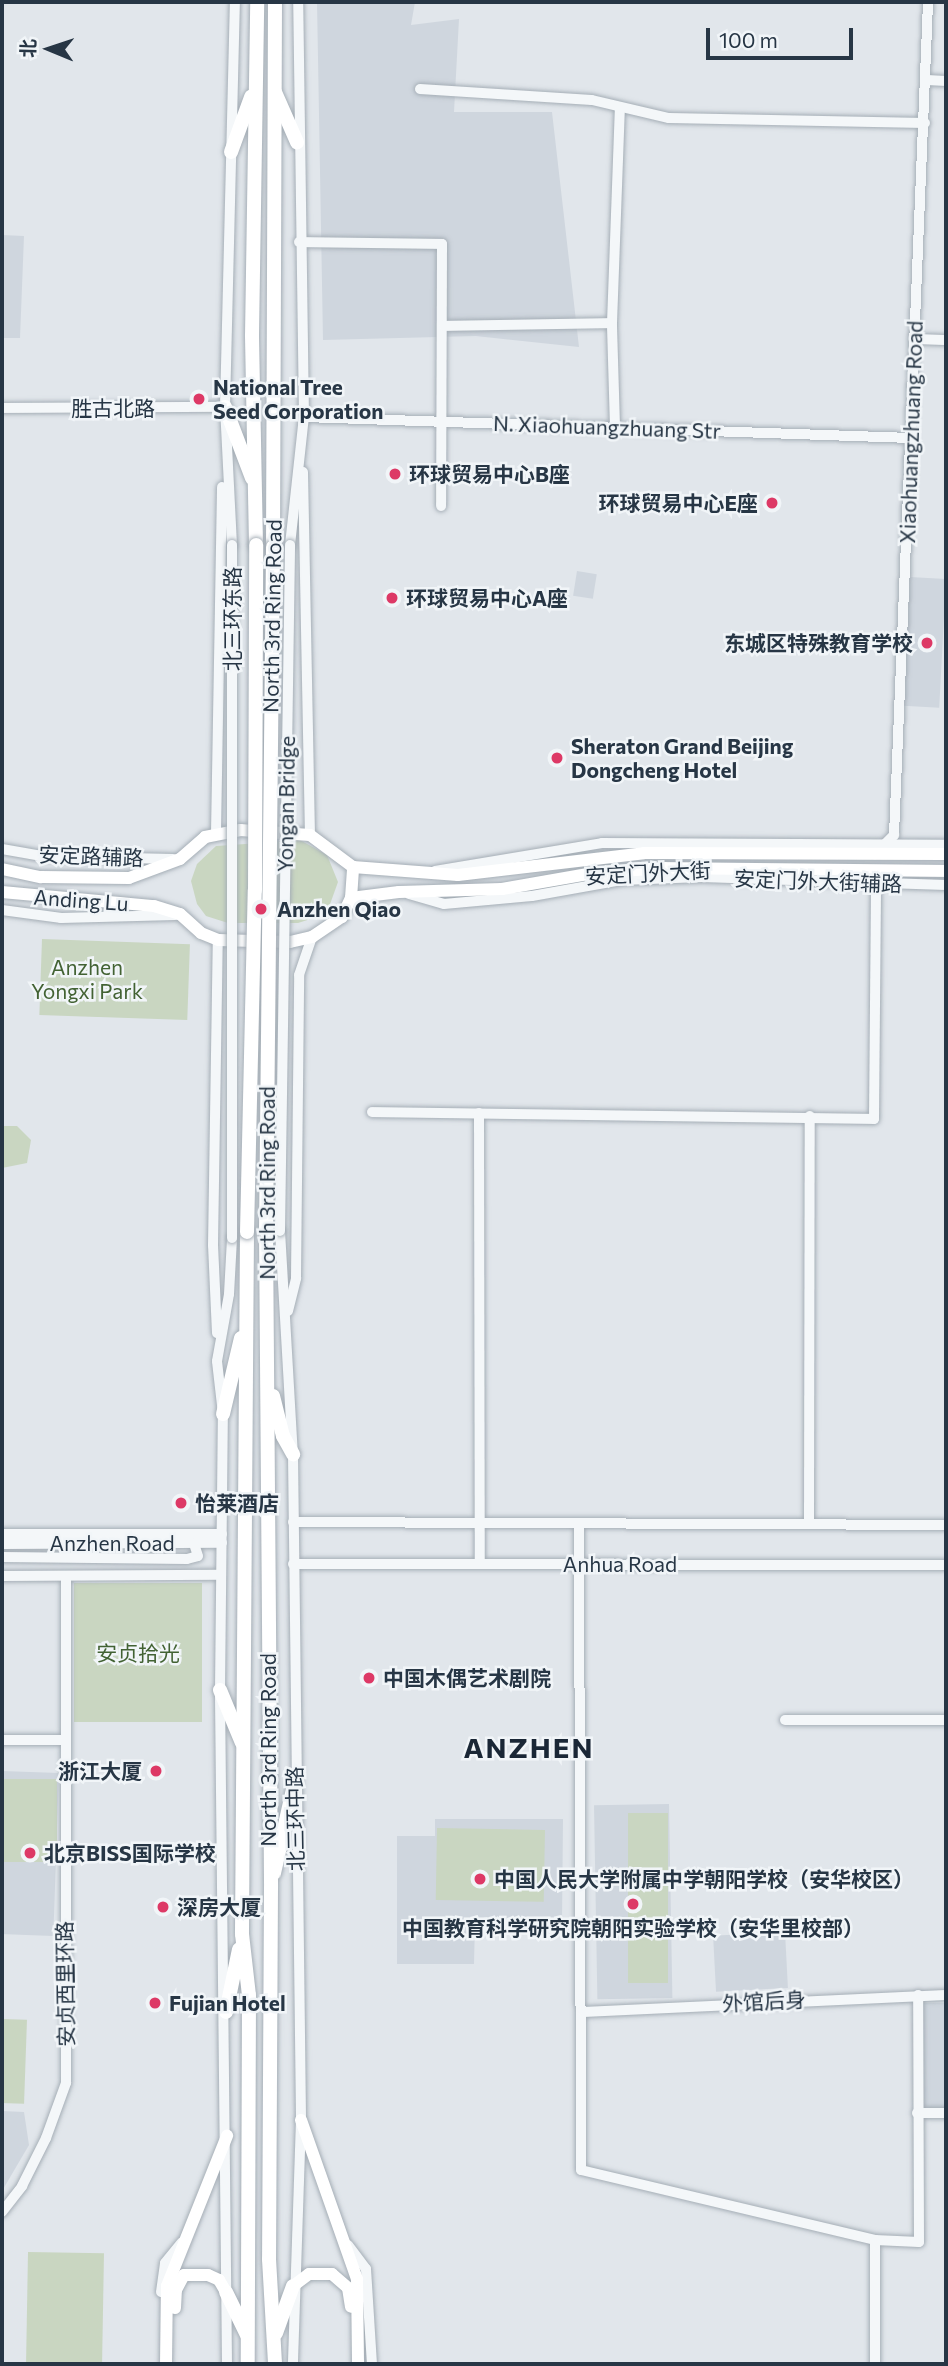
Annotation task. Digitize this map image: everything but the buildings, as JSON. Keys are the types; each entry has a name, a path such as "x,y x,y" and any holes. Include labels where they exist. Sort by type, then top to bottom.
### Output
{"highway":[{"name":"North 3rd Ring Road","path":"275,2364 269,2259 271,1888 267,1373 273,1231 273,87 275,17 278,2"},
{"name":"North 3rd Ring Road","path":"248,2364 249,1995 242,1934 245,1331 239,1235 255,890 256,488 252,335 255,5"},
{"path":"231,152 255,86"},
{"path":"273,87 297,142"},
{"path":"225,407 256,488"},
{"path":"223,1414 235,1351 245,1331"},
{"path":"267,1373 283,1436 293,1454"},
{"path":"220,1690 245,1749"},
{"path":"271,1888 294,1785"},
{"path":"226,2012 242,1934"},
{"path":"274,2337 293,2286"},
{"path":"226,2292 248,2337"}],"main road":[{"path":"2,869 41,877 117,877 160,870 180,859 190,847 216,832 287,831 310,835 353,867 458,875 644,853 946,854"},
{"path":"180,914 201,933 218,940 290,942 312,937 342,917 351,898 353,867"},
{"name":"安定门外大街","path":"351,898 399,892 502,889 594,873 664,868 946,871"},
{"name":"Anding Lu","path":"2,892 160,908 180,914"},
{"path":"301,2120 357,2279 358,2364"},
{"path":"164,2364 167,2286 181,2243 227,2136"},
{"path":"293,2286 309,2274 322,2273 332,2274 348,2288 352,2364"},
{"path":"173,2364 176,2290 184,2275 208,2275 219,2280 226,2292"}],"street":[{"name":"北三环东路","path":"235,2 225,456 232,545 239,1235"},
{"path":"298,2 297,142 310,835"},
{"name":"Xiaohuangzhuang Road","path":"885,845 894,835 927,80 928,2"},
{"path":"927,80 946,81"},
{"path":"420,89 592,100 620,109 669,118 925,122"},
{"path":"615,427 612,323 620,109"},
{"path":"299,242 442,244 444,326 441,506"},
{"path":"444,326 612,323"},
{"path":"914,339 946,340"},
{"name":"胜古北路","path":"2,408 225,407"},
{"name":"N. Xiaohuangzhuang Str","path":"304,417 911,438"},
{"name":"Yongan Bridge","path":"273,1231 289,545 303,436"},
{"path":"216,832 225,456"},
{"name":"安定门外大街辅路","path":"423,873 602,843 946,845"},
{"path":"875,854 885,845"},
{"name":"安定路辅路","path":"2,849 40,856 180,859"},
{"path":"372,1112 810,1116 874,1119 876,870"},
{"name":"安定门外大街辅路","path":"399,892 444,904 532,896 622,880 702,877 946,885"},
{"path":"2,910 61,918 180,914"},
{"path":"285,1322 296,1278 299,975 312,937"},
{"path":"218,940 213,1245 217,1361 223,1414 220,1690 226,2012 227,2364"},
{"path":"479,1113 480,1564"},
{"path":"809,1524 810,1116"},
{"name":"北三环中路","path":"273,1231 285,1322 293,1454 294,1785 301,2120 293,2286 293,2364"},
{"path":"217,1361 239,1235"},
{"name":"Anhua Road","path":"293,1522 946,1525"},
{"path":"579,1523 583,2011 581,2171 875,2240 919,2242 918,1995"},
{"name":"Anzhen Road","path":"2,1534 222,1539"},
{"name":"Anzhen Road","path":"2,1544 194,1544 222,1539"},
{"name":"Anzhen Road","path":"2,1557 187,1559 198,1556 194,1544"},
{"path":"143,1576 175,1559"},
{"name":"Anhua Road","path":"293,1564 946,1565"},
{"name":"Anzhen Road","path":"2,1576 222,1575"},
{"name":"安贞西里环路","path":"2,2212 40,2150 65,2083 65,1576"},
{"path":"785,1720 946,1720"},
{"path":"2,1740 65,1740"},
{"name":"外馆后身","path":"583,2011 946,1995"},
{"path":"917,2113 946,2113"},
{"path":"341,2236 366,2269 372,2364"},
{"path":"875,2240 875,2364"}],"shaded area":[{"path":"317,2 415,2 411,25 459,19 454,112 552,112 579,347 476,336 323,340"},
{"path":"2,235 24,236 20,338 2,338"},
{"path":"577,571 597,574 593,599 573,596"},
{"name":"东城区特殊教育学校","path":"910,577 946,579 939,708 903,706"},
{"name":"北京BISS国际学校","path":"2,1771 59,1773 53,1936 2,1934"},
{"name":"中国教育科学研究院朝阳实验学校（安华里校部）","path":"669,1804 672,1998 597,1999 594,1805"},
{"name":"中国人民大学附属中学朝阳学校（安华校区）","path":"435,1819 563,1819 562,1922 475,1922 474,1964 397,1964 397,1836 435,1836"},
{"path":"785,1932 788,1988 716,1992 713,1936"},
{"path":"922,2003 946,2003 946,2110 922,2110"},
{"path":"2,2111 24,2112 29,2145 2,2191"}],"green space":[{"path":"300,840 327,855 338,882 329,907 320,916 298,923 228,923 206,916 197,904 191,881 197,864 216,846"},
{"name":"Anzhen Yongxi Park","path":"42,939 190,944 187,1020 39,1015"},
{"path":"2,1126 17,1126 31,1140 27,1163 2,1168"},
{"name":"安贞拾光","path":"74,1583 202,1583 202,1722 74,1722"},
{"path":"2,1779 57,1779 57,1862 2,1862"},
{"path":"628,1813 668,1813 668,1983 628,1983"},
{"path":"437,1828 545,1830 544,1902 436,1900"},
{"path":"2,2019 27,2020 24,2104 2,2103"},
{"path":"28,2252 104,2253 102,2364 26,2364"}],"place":[{"name":"National Tree Seed Corporation","path":"199,399"},
{"name":"环球贸易中心B座","path":"395,474"},
{"name":"环球贸易中心E座","path":"772,503"},
{"name":"环球贸易中心A座","path":"392,598"},
{"name":"东城区特殊教育学校","path":"927,643"},
{"name":"Sheraton Grand Beijing Dongcheng Hotel","path":"557,758"},
{"name":"Anzhen Qiao","path":"261,909"},
{"name":"怡莱酒店","path":"181,1503"},
{"name":"中国木偶艺术剧院","path":"369,1678"},
{"name":"浙江大厦","path":"156,1771"},
{"name":"北京BISS国际学校","path":"30,1853"},
{"name":"中国人民大学附属中学朝阳学校（安华校区）","path":"480,1879"},
{"name":"中国教育科学研究院朝阳实验学校（安华里校部）","path":"633,1904"},
{"name":"深房大厦","path":"163,1907"},
{"name":"Fujian Hotel","path":"155,2003"}],"district":[{"name":"ANZHEN","path":"529,1747"}]}
